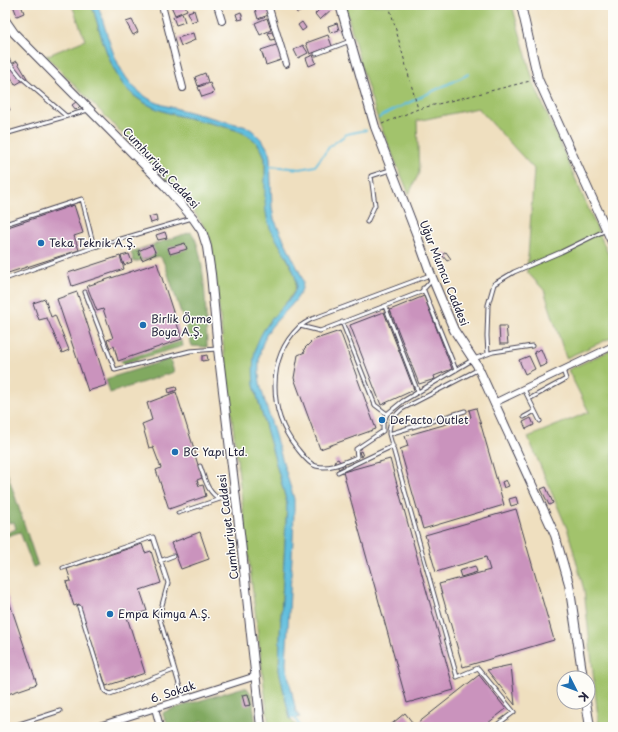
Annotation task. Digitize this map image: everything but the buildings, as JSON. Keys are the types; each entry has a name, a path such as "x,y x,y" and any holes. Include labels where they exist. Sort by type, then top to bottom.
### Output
{"street":[{"path":"162,5 183,88"},
{"path":"217,5 222,21"},
{"path":"268,5 286,64"},
{"name":"Uğur Mumcu Caddesi","path":"340,5 375,127 432,277 454,330 479,369 555,535 569,584 582,670"},
{"path":"521,5 538,79 609,229 613,244"},
{"name":"Cumhuriyet Caddesi","path":"5,20 14,32 89,110 165,186 193,218 202,231 207,247 261,727"},
{"path":"494,403 613,346"},
{"name":"6. Sokak","path":"96,727 183,698 256,676"},
{"path":"155,708 160,727"},
{"path":"587,710 590,727"}],"lane":[{"path":"316,54 350,41"},
{"path":"5,57 21,77 66,116"},
{"path":"5,134 89,110"},
{"path":"367,222 375,205 371,176 391,169"},
{"path":"5,224 82,199 94,247"},
{"path":"5,278 94,247 193,218"},
{"path":"488,354 488,304 494,284 514,272 609,229"},
{"path":"300,326 320,331 421,292 432,277"},
{"path":"432,277 312,319 300,326 282,350 277,364 275,379 275,396 282,424 288,436 307,460 315,466 332,467 357,457 356,449 383,431 383,423 387,414 403,401 474,359 488,354 532,346"},
{"path":"423,288 456,370"},
{"path":"85,292 115,370 178,354 218,349"},
{"path":"385,306 418,392"},
{"path":"342,322 375,405 387,414"},
{"path":"479,369 402,409 392,418 389,425 389,434 457,677 478,668 514,712 494,727"},
{"path":"529,399 566,378 562,370"},
{"path":"524,388 540,421"},
{"path":"389,434 465,411"},
{"path":"524,417 536,411"},
{"path":"338,472 393,446"},
{"path":"200,466 209,490 214,496 220,499"},
{"path":"178,513 235,494"},
{"path":"63,568 153,537 168,583 159,616 183,698"},
{"path":"160,561 173,556"},
{"path":"79,607 105,691 107,693 110,694 174,670"},
{"path":"10,727 60,711"}],"path":[{"path":"390,5 418,109"},
{"path":"375,127 418,109 538,79"}],"green space":[{"path":"72,5 92,5 113,67 124,85 132,94 141,101 162,111 212,123 246,134 257,143 265,158 266,210 268,221 294,272 296,281 296,287 292,295 263,331 254,385 287,503 279,670 290,719 297,727 269,727 211,242 203,224 185,201 136,148 46,56 85,40"},
{"path":"345,5 512,5 534,84 613,265 613,337 566,358 544,290 527,272 534,169 478,108 417,121 419,173 409,194 378,120 360,62"},
{"path":"191,232 196,241 200,254 204,286 207,347 192,346 162,259 159,256 134,262 131,252"},
{"path":"182,341 183,346 122,364 121,361"},
{"path":"613,349 613,719 605,727 599,727 596,700 596,670 593,670 584,590 568,531 528,437 589,412 568,370"},
{"path":"170,359 174,372 110,393 106,379"},
{"path":"5,466 38,566 33,567 20,532 7,536 7,533 16,529 14,522 9,523 5,510"},
{"path":"241,688 247,688 252,695 256,727 209,727 202,720 192,727 170,727 163,715 166,711"}],"water":[{"path":"92,5 98,5 118,64 136,89 148,98 163,105 247,127 263,141 269,151 274,219 303,282 302,289 295,301 269,330 265,337 259,358 261,388 294,499 286,664 296,712 300,717 290,719 279,670 287,503 254,385 253,372 255,352 261,335 266,326 288,301 296,286 294,272 273,234 268,221 265,203 265,158 257,143 246,134 212,123 162,111 141,101 132,94 124,85 113,67"}],"waterway":[{"path":"379,118 469,74"},
{"path":"270,166 300,169 315,166 330,146 347,134 366,130"},
{"path":"294,716 300,727"}],"place":[{"name":"Teka Teknik A.Ş.","path":"41,243"},
{"name":"Birlik Örme Boya A.Ş.","path":"143,325"},
{"name":"DeFacto Outlet","path":"382,420"},
{"name":"BC Yapı Ltd.","path":"175,452"},
{"name":"Empa Kimya A.Ş.","path":"110,614"}]}
